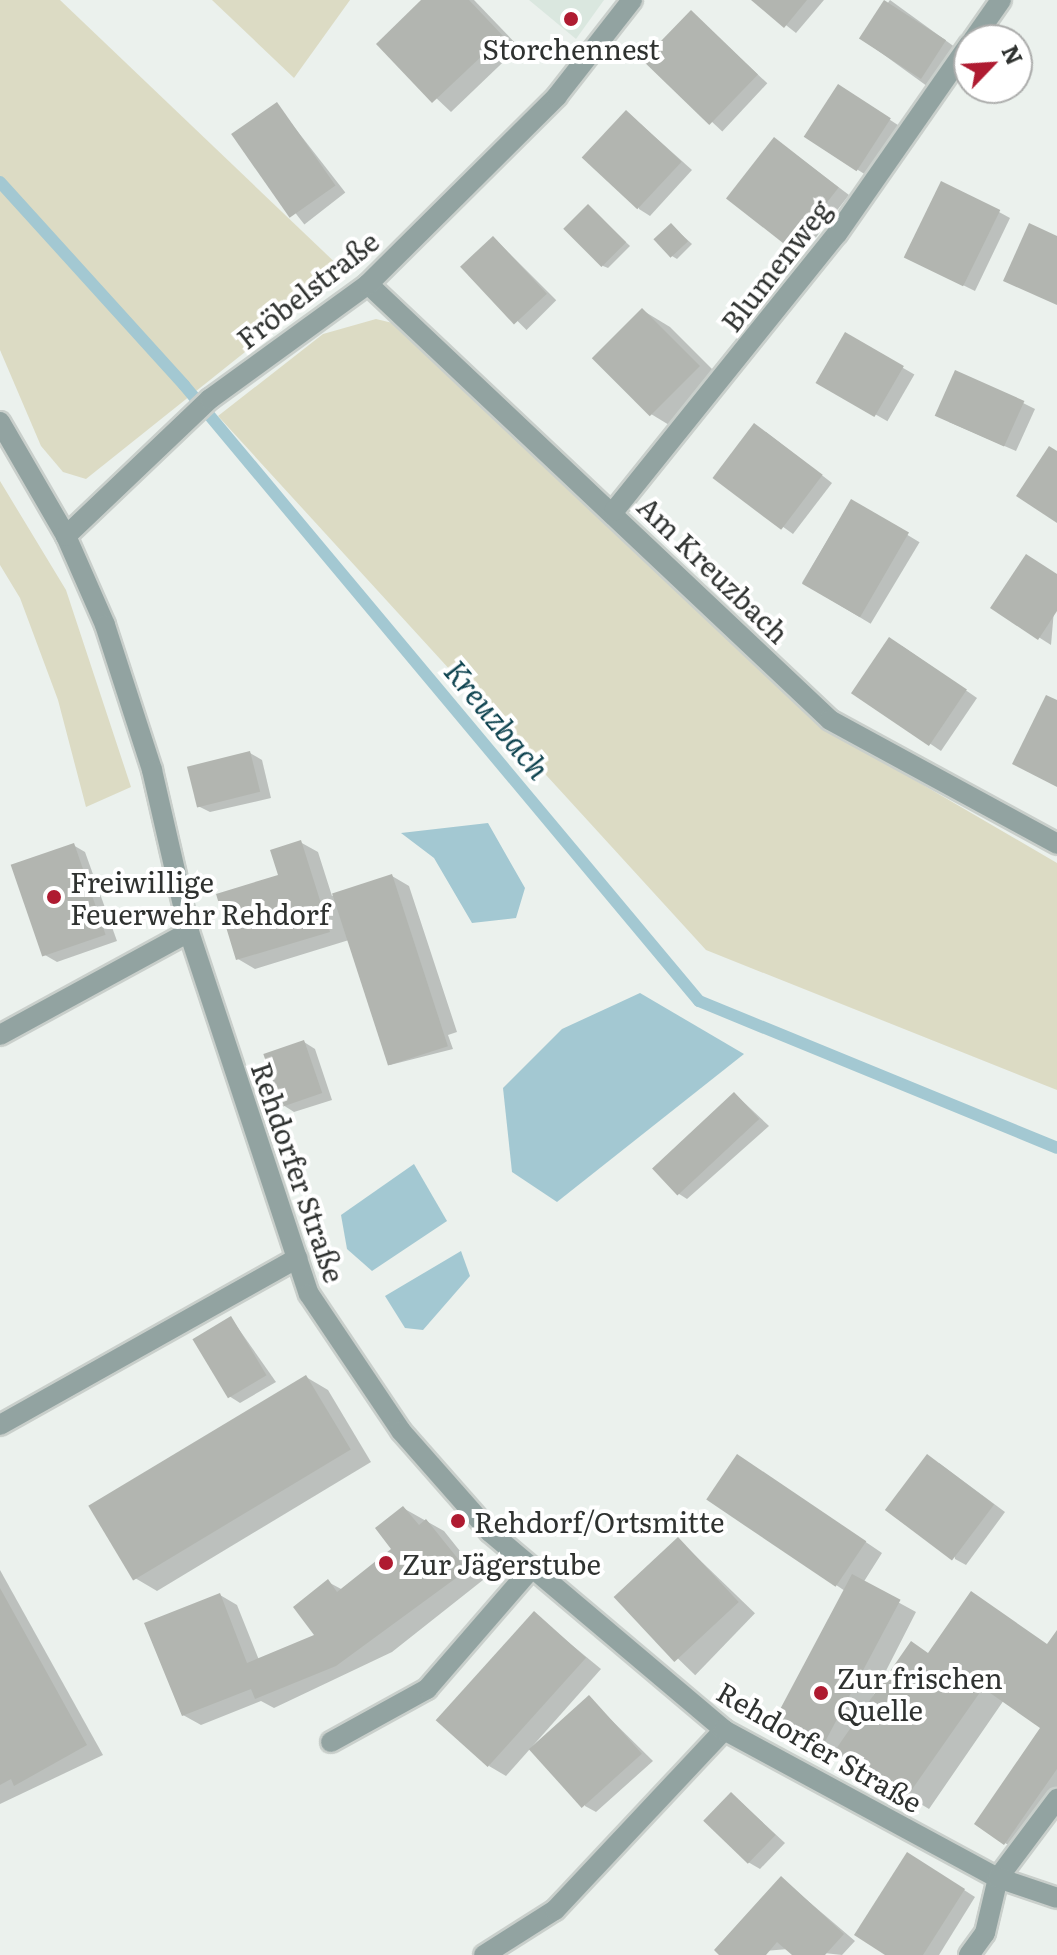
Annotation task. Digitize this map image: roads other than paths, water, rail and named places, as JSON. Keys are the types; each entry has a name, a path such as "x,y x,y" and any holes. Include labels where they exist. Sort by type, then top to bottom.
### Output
{"street":[{"name":"Fröbelstraße","path":"66,536 210,399 368,284 557,96 632,0"},
{"path":"984,24 1001,0"},
{"name":"Blumenweg","path":"614,511 837,234 953,68"},
{"name":"Am Kreuzbach","path":"368,284 614,511 830,720 1057,844"},
{"name":"Rehdorfer Straße","path":"0,422 66,536 152,770 189,932 309,1294 401,1431 531,1569 724,1730 998,1878 1057,1898"},
{"path":"0,1035 189,932"},
{"path":"0,1425 297,1258"},
{"path":"331,1742 427,1689 531,1569"},
{"path":"484,1955 555,1910 724,1730"},
{"path":"969,1955 985,1933 998,1878 1057,1799"}],"water":[{"path":"488,823 525,888 516,918 472,923 434,858 401,833"},
{"path":"640,993 744,1054 557,1202 512,1172 503,1088 562,1029"},
{"path":"414,1164 447,1221 372,1271 347,1249 341,1215"},
{"path":"461,1251 470,1276 423,1330 405,1328 385,1296"}],"waterway":[{"name":"Kreuzbach","path":"0,182 184,385 699,1001 1057,1148"}],"place":[{"name":"Storchennest","path":"571,19"},
{"name":"Freiwillige Feuerwehr Rehdorf","path":"54,897"},
{"name":"Rehdorf/Ortsmitte","path":"458,1521"},
{"name":"Zur Jägerstube","path":"386,1563"},
{"name":"Zur frischen Quelle","path":"821,1693"}]}
